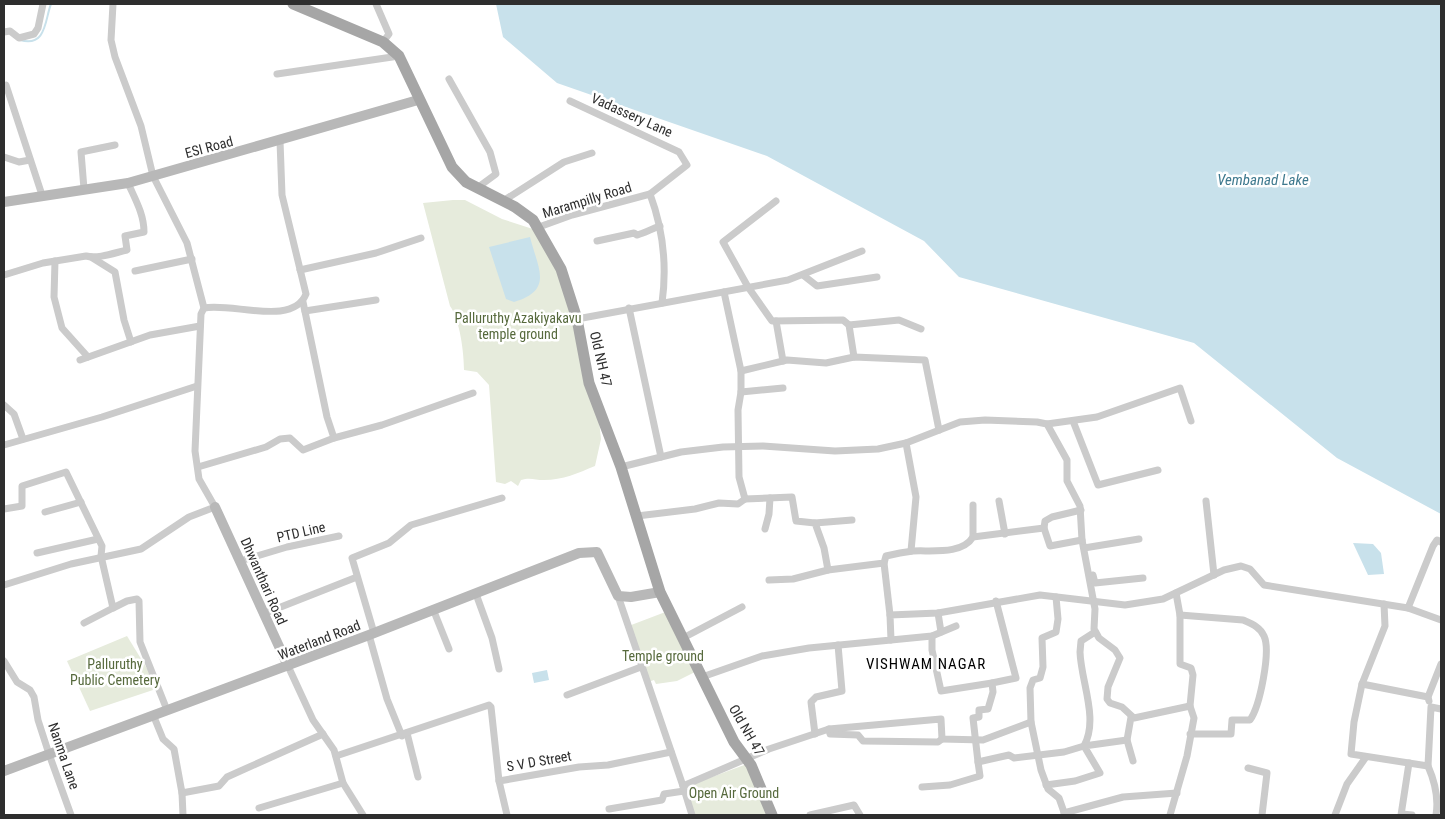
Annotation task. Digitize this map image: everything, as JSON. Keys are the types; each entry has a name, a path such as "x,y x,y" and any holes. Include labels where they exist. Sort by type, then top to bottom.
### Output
{"main road":[{"name":"Old NH 47","path":"293,4 383,42 399,56 418,100 452,167 466,182 503,201 533,220 539,227 561,269 577,319 589,383 621,467 660,592 734,742 750,765 772,815"},
{"name":"ESI Road","path":"4,202 128,183 418,100"},
{"name":"Dhwanthari Road","path":"215,508 288,666"},
{"name":"Waterland Road","path":"4,771 288,666 433,609 592,550 600,556 618,596"},
{"path":"618,596 631,597 660,592"}],"street":[{"path":"4,32 10,31 19,38 34,34 38,28 43,4"},
{"path":"4,585 101,556 141,548 189,517 215,508 200,480 195,426 200,326 204,308 192,259 180,227 153,176 140,126 113,48 111,40 113,4"},
{"path":"376,4 390,34 383,42"},
{"path":"277,74 399,56"},
{"path":"449,79 490,152 496,174 477,188"},
{"path":"6,85 42,195"},
{"name":"Vadassery Lane","path":"570,101 679,152 687,165 650,194"},
{"path":"280,141 282,196 306,294 303,302 327,417 334,438"},
{"path":"84,189 81,152 115,145"},
{"path":"503,201 564,162 592,153"},
{"path":"4,157 19,162 30,160"},
{"path":"4,275 18,269 55,261 127,250 125,236 144,232 142,213 128,183"},
{"name":"Marampilly Road","path":"539,227 572,215 650,194 660,226 665,285 662,303"},
{"path":"776,201 723,242 748,287 772,321 843,320 849,325 854,358"},
{"path":"597,241 634,233 636,235 660,226"},
{"path":"300,270 376,254 421,238"},
{"path":"577,319 724,292 803,275 862,251"},
{"path":"91,257 115,272 124,320 131,342"},
{"path":"135,271 192,259"},
{"path":"55,261 54,297 62,328 88,358"},
{"path":"803,275 817,286 877,277"},
{"path":"724,292 741,371 741,392 738,410 739,477 745,499"},
{"path":"305,311 376,300"},
{"path":"204,308 216,306 269,312 290,310 303,302"},
{"path":"629,308 661,457"},
{"path":"849,325 899,320 921,328"},
{"path":"776,321 783,361"},
{"path":"80,360 150,335 200,326"},
{"path":"741,371 783,361 826,363 854,358 925,360 939,430"},
{"path":"4,445 102,417 197,386"},
{"path":"741,392 783,388"},
{"path":"621,467 681,452 740,447 835,451 878,449 906,443 960,422 985,420 1047,424 1098,417 1180,388 1191,421"},
{"path":"198,467 266,447 280,439 290,438 303,450 334,438 382,425 473,393"},
{"path":"4,405 14,414 23,439"},
{"path":"1073,421 1098,485 1158,470"},
{"path":"1047,424 1067,460 1067,481 1081,510 1082,540 1086,548 1095,583 1143,578"},
{"path":"906,443 916,498 910,551"},
{"path":"4,509 22,506 22,486 66,472 102,546 101,556 113,608"},
{"path":"637,516 695,509 719,503 738,504 745,499 792,497 796,521 815,523 852,520"},
{"path":"418,777 405,734 387,699 352,558 389,543 411,525 502,498"},
{"path":"765,529 769,514 770,498"},
{"path":"998,501 1005,534"},
{"path":"1206,501 1214,575"},
{"path":"45,512 81,502"},
{"path":"891,640 884,563 886,556 910,551 958,548 968,543 973,537 973,505"},
{"path":"1081,510 1052,517 1045,521 1044,528 1050,546 1082,540"},
{"path":"815,523 824,548 828,570"},
{"path":"973,537 1044,528"},
{"name":"PTD Line","path":"240,561 287,547 339,536"},
{"path":"37,553 98,539"},
{"path":"1086,548 1139,539"},
{"path":"1408,608 1433,546 1437,540 1441,542"},
{"path":"1086,548 1095,632 1102,642 1115,650 1120,658 1108,688 1107,699 1122,707 1131,718 1127,740 1133,761"},
{"path":"769,580 793,579 828,570 884,563"},
{"path":"890,615 938,613 996,601 1040,595 1125,605 1163,598 1214,575 1236,567 1245,566 1264,585 1408,608 1441,620"},
{"path":"263,614 357,577"},
{"path":"1170,815 1177,793 1194,718 1190,706 1193,675 1191,668 1180,664 1180,615 1176,593"},
{"path":"476,594 492,638 498,668"},
{"path":"618,596 692,815"},
{"path":"1056,597 1058,619 1056,632 1042,638 1042,673 1040,678 1033,680 1030,688 1031,722 1048,789 1059,798 1064,814 1123,797 1177,793"},
{"path":"84,623 127,601 137,599 140,601 140,642 168,710"},
{"path":"932,636 932,650 941,691 1016,678 996,601"},
{"path":"1384,604 1385,626 1362,684 1354,722 1351,754 1428,766"},
{"path":"683,638 742,607"},
{"path":"433,609 449,649"},
{"path":"938,613 941,632"},
{"path":"1180,615 1243,620 1259,628 1265,637 1268,651 1258,699 1254,714 1250,720 1232,720 1230,734 1190,734"},
{"path":"702,677 762,656 809,648 932,636 956,626"},
{"path":"1084,746 1090,736 1090,721 1080,652 1082,641 1095,632"},
{"path":"815,734 812,702 816,697 842,691 838,645"},
{"name":"Nanma Lane","path":"4,661 18,682 30,690 37,703 38,720 71,815"},
{"path":"1436,815 1438,802 1434,780 1428,766 1431,708 1428,697 1441,664"},
{"path":"288,666 313,720 336,756 343,783 363,815"},
{"path":"567,695 641,667"},
{"path":"922,787 950,785 980,776 973,718 979,717 979,710 988,709 993,692 992,683"},
{"path":"1362,684 1428,697"},
{"name":"S V D Street","path":"336,756 405,734 422,725 489,705 491,707 499,781 579,766 608,765 671,752"},
{"path":"1131,718 1151,716 1190,706"},
{"path":"1431,708 1441,709"},
{"path":"154,716 163,739 174,749 182,793 183,815"},
{"path":"609,809 662,800 664,794 684,788 745,759 829,729 941,719 942,739"},
{"path":"829,729 830,734 858,735 863,741 938,742 942,739 983,740 1031,722"},
{"path":"182,793 219,786 227,777 323,734"},
{"path":"978,762 1010,755 1014,758 1064,752 1084,746 1127,740"},
{"path":"1046,785 1074,781 1100,772 1084,746"},
{"path":"1334,815 1347,784 1366,757"},
{"path":"1409,763 1402,815 1412,815"},
{"path":"1248,768 1267,772 1262,815"},
{"path":"499,781 507,815"},
{"path":"259,808 343,783"},
{"path":"810,815 854,805 860,815"}],"green space":[{"name":"Palluruthy Azakiyakavu temple ground","path":"465,200 502,219 539,231 561,277 598,411 601,439 595,466 558,479 524,479 521,480 518,486 511,481 505,484 496,482 489,385 477,372 464,370 459,328 450,306 423,203"},
{"name":"Temple ground","path":"668,611 697,671 677,681 656,684 654,680 648,682 626,627"},
{"name":"Palluruthy Public Cemetery","path":"127,636 159,688 90,711 67,661"},
{"name":"Open Air Ground","path":"747,764 770,815 694,815 685,787"}],"water":[{"name":"Vembanad Lake","path":"496,4 1441,4 1441,514 1337,458 1194,343 959,277 924,241 767,156 557,83 503,37"},
{"path":"530,237 539,268 539,285 526,297 514,302 506,299 489,247"},
{"path":"1353,543 1373,544 1381,553 1384,574 1368,575"},
{"path":"547,670 549,680 534,683 532,673"}],"waterway":[{"path":"20,40 35,40 40,36 46,24 51,4"}],"district":[{"name":"VISHWAM NAGAR","path":"926,664"}]}
